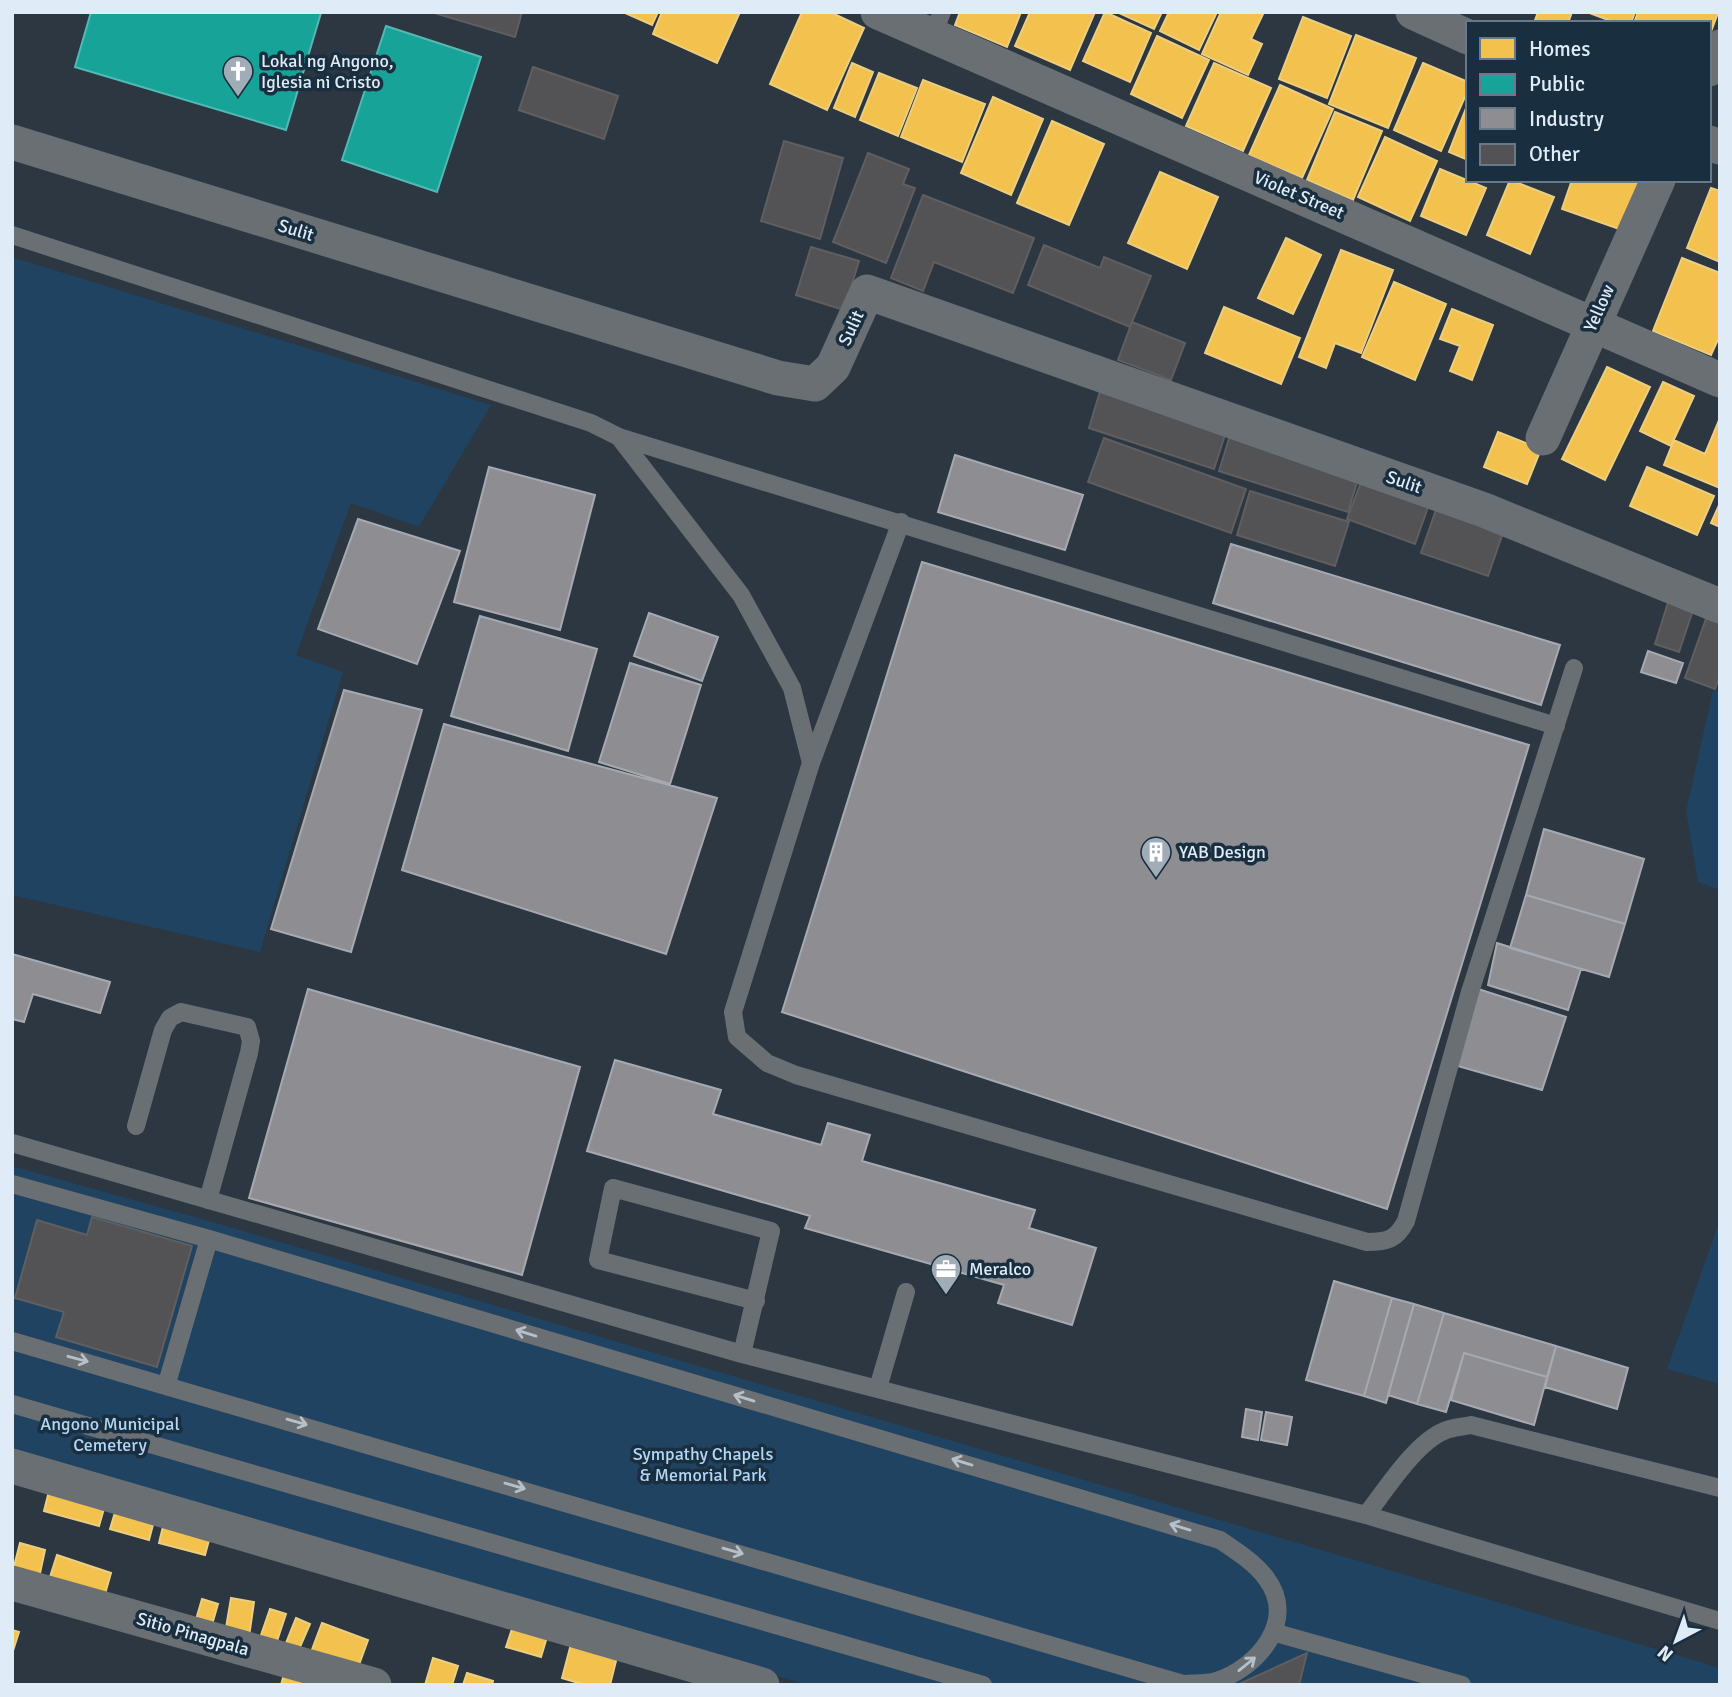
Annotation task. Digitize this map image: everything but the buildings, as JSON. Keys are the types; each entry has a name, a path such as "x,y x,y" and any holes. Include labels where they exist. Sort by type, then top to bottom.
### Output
{"street":[{"name":"Violet Street","path":"878,12 937,24 1720,380"},
{"path":"1413,12 1466,36"},
{"path":"1711,65 1720,47"},
{"name":"Sulit","path":"12,142 778,378 816,384 833,367 867,292 1484,510 1720,606"},
{"name":"Yellow","path":"1543,438 1592,322 1657,182"},
{"path":"12,1466 762,1685"},
{"name":"Sitio Pinagpala","path":"12,1583 374,1685"}],"lane":[{"path":"12,235 591,423 619,437 1556,726"},
{"path":"619,437 741,596 769,643 792,688 811,763"},
{"path":"901,522 811,763 733,1013 737,1037 767,1063 796,1075 1367,1242 1387,1242 1400,1234 1413,1200 1470,992 1574,668"},
{"path":"136,1126 163,1030 170,1018 181,1012 247,1027 251,1041 249,1053 208,1200"},
{"path":"12,1143 742,1354 1366,1515 1720,1621"},
{"path":"12,1184 209,1239 1220,1540 1242,1555 1267,1579 1278,1605 1276,1633 1260,1654 1236,1673 1214,1682 1183,1684 167,1383 12,1340"},
{"path":"742,1354 756,1301 771,1231 613,1188 598,1259 756,1301"},
{"path":"167,1383 209,1239"},
{"path":"878,1388 906,1292"},
{"path":"12,1404 983,1685"},
{"path":"1366,1515 1404,1467 1430,1440 1444,1431 1471,1425 1720,1488"},
{"path":"1276,1633 1462,1685"}],"green space":[{"path":"12,257 491,405 419,527 351,503 296,655 343,672 260,952 12,895"},
{"path":"1713,690 1720,692 1720,890 1698,882 1686,811"},
{"name":"Sympathy Chapels & Memorial Park","path":"12,1166 216,1223 1720,1668 1720,1685 809,1685 12,1454"},
{"path":"1720,1220 1720,1384 1667,1369"}],"place":[{"name":"Lokal ng Angono, Iglesia ni Cristo","path":"238,98"},
{"name":"YAB Design","path":"1156,879"},
{"name":"Meralco","path":"946,1296"}],"park label":[{"name":"Angono Municipal Cemetery","path":"110,1434"}]}
